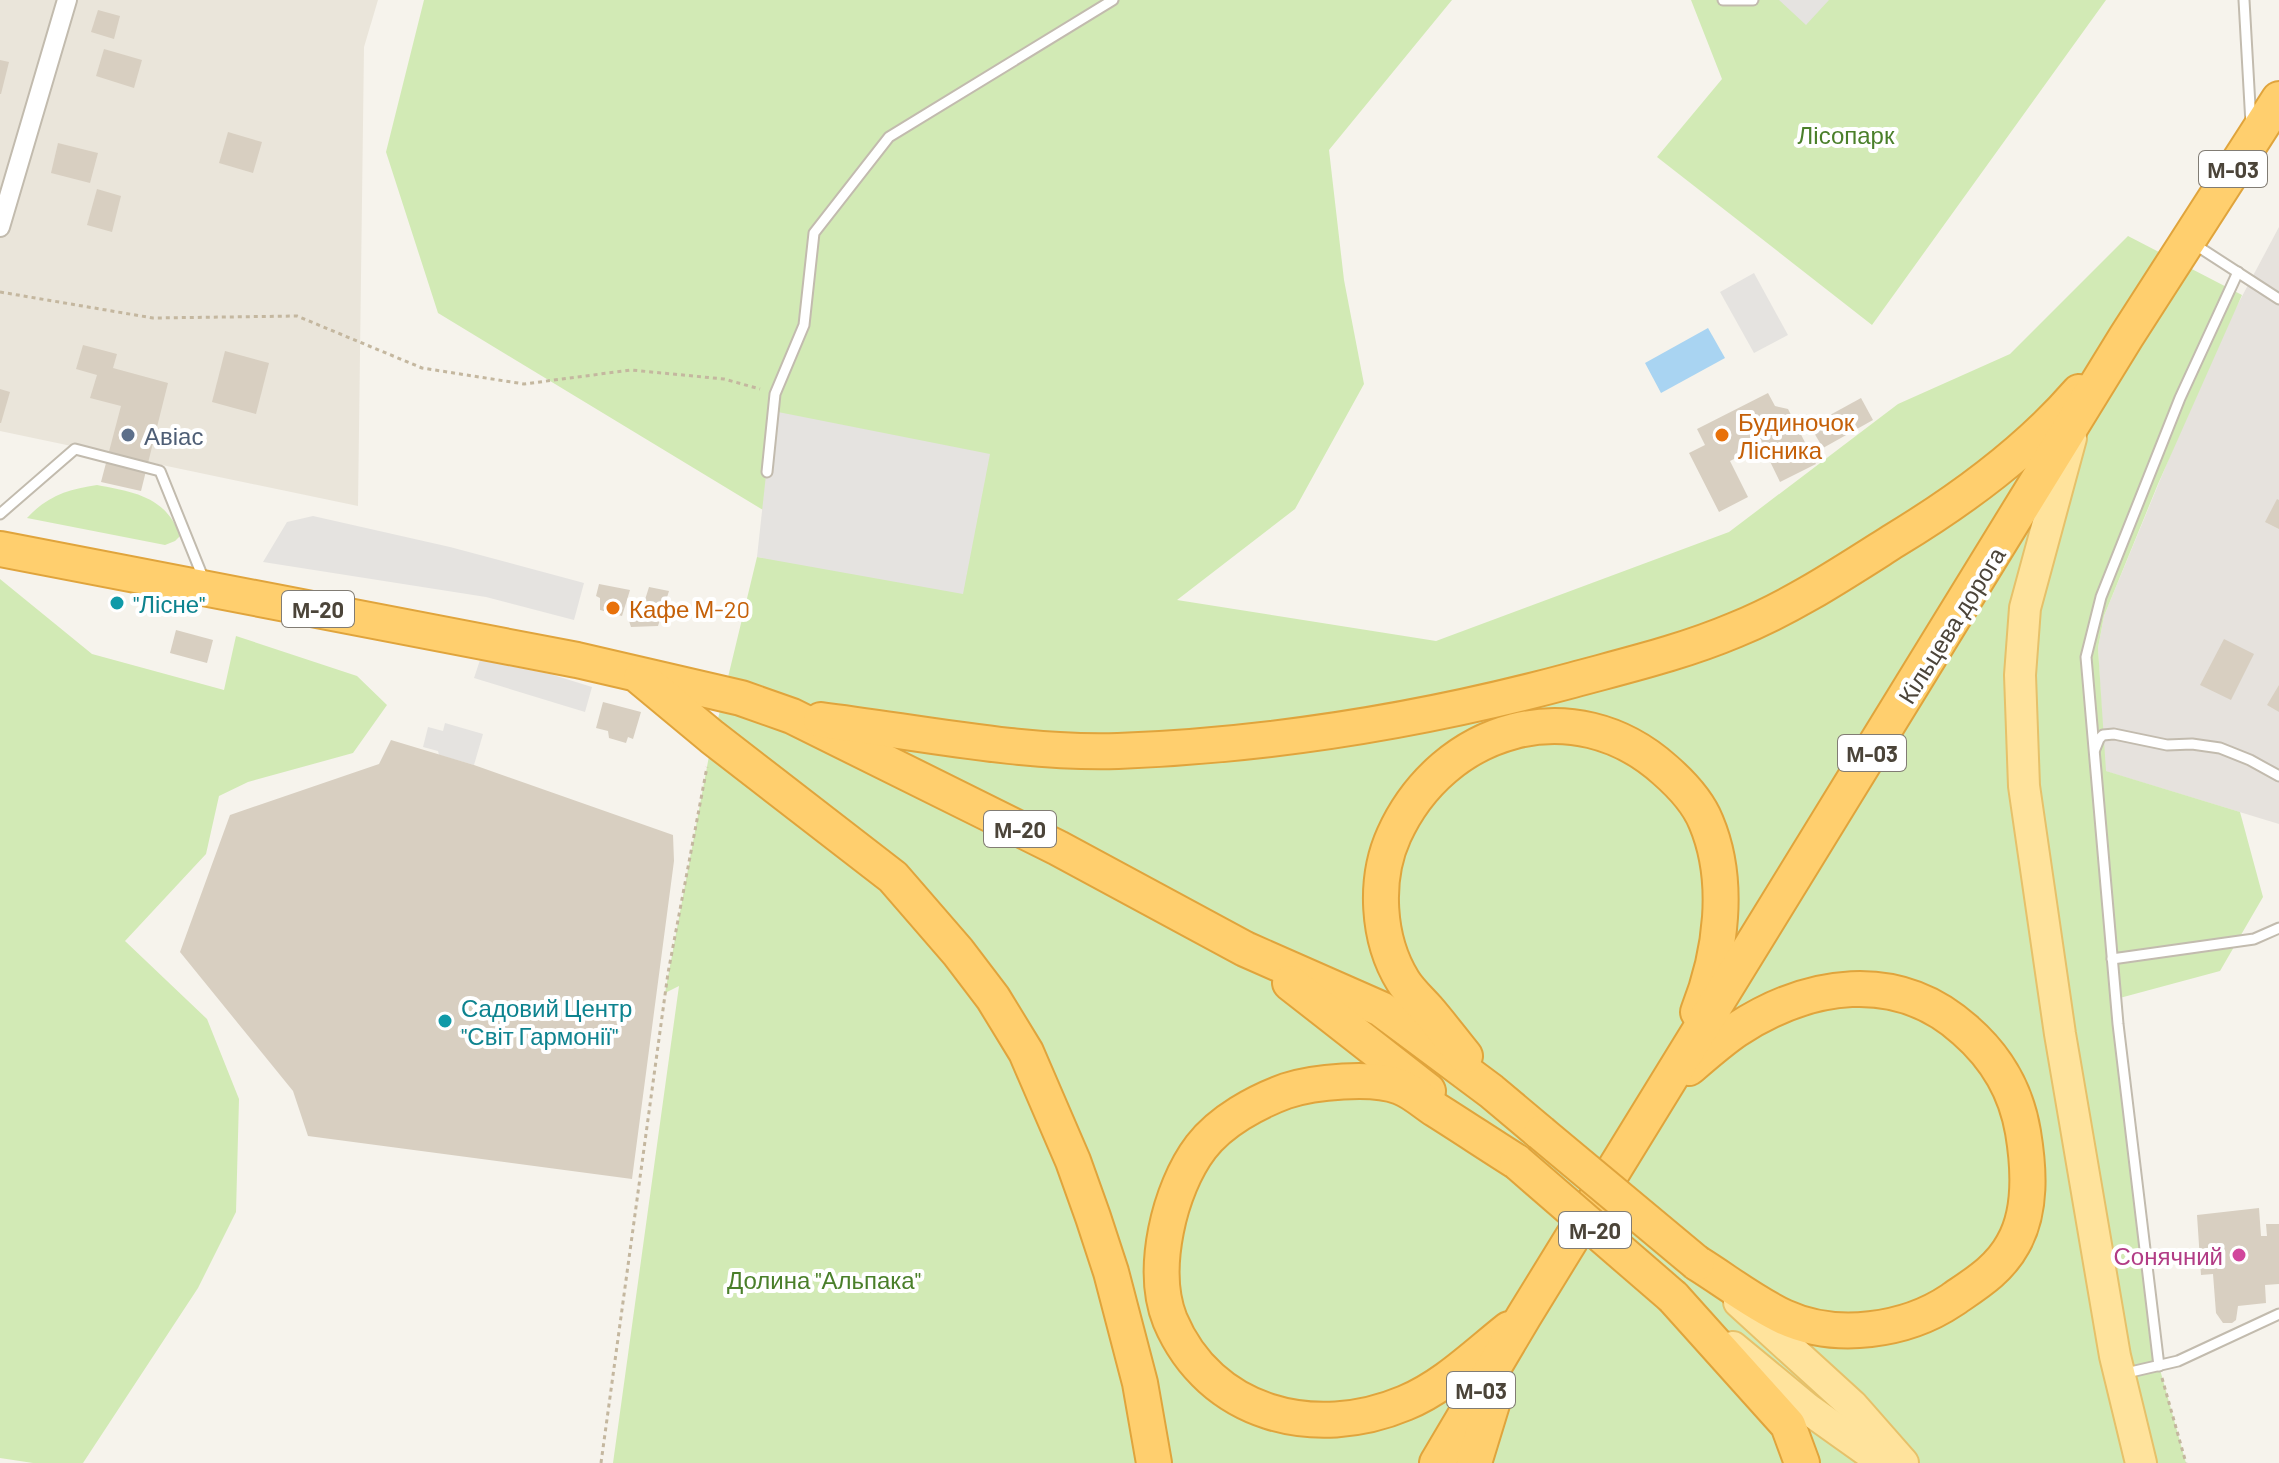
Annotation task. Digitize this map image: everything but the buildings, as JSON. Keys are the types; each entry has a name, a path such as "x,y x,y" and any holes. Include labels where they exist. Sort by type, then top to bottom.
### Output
{"highway":[{"name":"Кільцева дорога","path":"1524,1316 2126,337 2279,99"},
{"path":"792,716 1024,746 1131,750 1378,724 1501,699 1660,657 1736,630 1806,595 1948,508 2034,436 2073,398 2126,337"},
{"name":"М-20","path":"0,549 635,672 741,698 792,716 1058,848 1245,949 1381,1009 1491,1091 1697,1263"},
{"path":"635,672 712,737 893,877 958,952 1010,1026 1047,1098 1093,1217 1128,1335 1154,1463"},
{"path":"1491,1091 1403,981 1386,938 1380,897 1385,855 1404,813 1440,772 1468,750 1498,735 1546,724 1595,729 1625,741 1651,757 1682,785 1705,819 1715,846 1720,890 1717,949 1703,998 1670,1083"},
{"name":"М-20","path":"1245,949 1517,1162 1673,1297"},
{"path":"1670,1083 1735,1031 1783,1005 1818,993 1840,990 1895,991 1914,997 1951,1017 1995,1059 2005,1076 2021,1119 2028,1162 2022,1223 2014,1243 1985,1278 1932,1314 1892,1326 1851,1330 1816,1328 1787,1319 1697,1263"},
{"path":"1517,1162 1399,1086 1333,1082 1304,1086 1264,1099 1230,1120 1202,1145 1184,1173 1162,1249 1162,1281 1169,1318 1185,1349 1205,1375 1233,1396 1261,1410 1295,1419 1351,1419 1406,1403 1435,1388 1524,1316"},
{"path":"1673,1297 1788,1425 1802,1463"},
{"path":"1474,1463 1489,1407 1524,1316"},
{"name":"М-03","path":"1437,1463 1524,1316"}],"main road":[{"path":"2075,423 2025,608 2020,675 2024,786 2060,1034 2119,1374 2141,1463"},
{"path":"1697,1263 1852,1405 1903,1463"},
{"path":"1673,1297 1808,1409 1884,1463"}],"street":[{"path":"0,227 67,0"}],"lane":[{"path":"767,472 775,394 804,325 814,233 889,137 1113,0"},
{"path":"1723,0 1753,0"},
{"path":"2244,0 2252,142"},
{"path":"2188,240 2279,299"},
{"path":"2159,1366 2112,959 2086,657 2101,597 2180,398 2238,272"},
{"path":"0,514 75,449 160,471 207,587"},
{"path":"2095,752 2103,735 2114,734 2167,745 2192,744 2220,748 2279,776"},
{"path":"2112,959 2254,939 2279,928"},
{"path":"2119,1374 2159,1366 2206,1349 2279,1314"}],"path":[{"path":"0,292 153,318 297,316 422,368 524,384 631,370 724,379 775,394"},
{"path":"601,1463 668,973 712,737"},
{"path":"2159,1366 2186,1463"}],"shaded area":[{"path":"0,0 378,0 364,47 358,506 0,431"},
{"path":"1779,0 1829,0 1806,25"},
{"path":"2279,227 2279,824 2105,771 2098,648 2104,616 2215,347"},
{"path":"1754,273 1788,335 1754,353 1720,292"},
{"path":"773,411 990,454 963,594 757,557"},
{"path":"313,516 450,547 584,583 574,620 486,597 263,562 287,522"},
{"path":"480,660 550,674 592,687 585,712 474,678"},
{"path":"445,723 483,734 474,765 423,747 428,727 443,731"}],"green space":[{"name":"Долина \"Альпака\"","path":"424,0 1452,0 1329,150 1344,280 1364,384 1295,509 1177,600 1436,641 1729,532 1898,404 2010,354 2128,236 2242,295 2158,484 2104,616 2098,648 2106,771 2240,812 2263,897 2220,971 2116,999 2159,1366 2186,1463 613,1463 679,986 665,993 709,756 757,557 862,570 438,313 386,152"},
{"name":"Лісопарк","path":"1691,0 2106,0 1872,325 1657,157 1722,79"},
{"path":"97,485 135,494 157,504 174,523 180,536 165,545 27,518 42,504 59,495"},
{"path":"0,579 92,654 224,690 236,636 357,676 387,705 353,753 248,782 219,796 206,854 125,941 207,1019 239,1099 236,1212 198,1288 83,1463 33,1463 0,1458"}],"water":[{"path":"1708,328 1725,358 1661,393 1645,363"}],"place":[{"name":"Авіас","path":"128,435"},
{"name":"Будиночок Лісника","path":"1722,435"},
{"name":"\"Лісне\"","path":"117,603"},
{"name":"Кафе М-20","path":"613,608"},
{"name":"Садовий Центр \"Світ Гармонії\"","path":"445,1021"},
{"name":"Сонячний","path":"2239,1255"}]}
